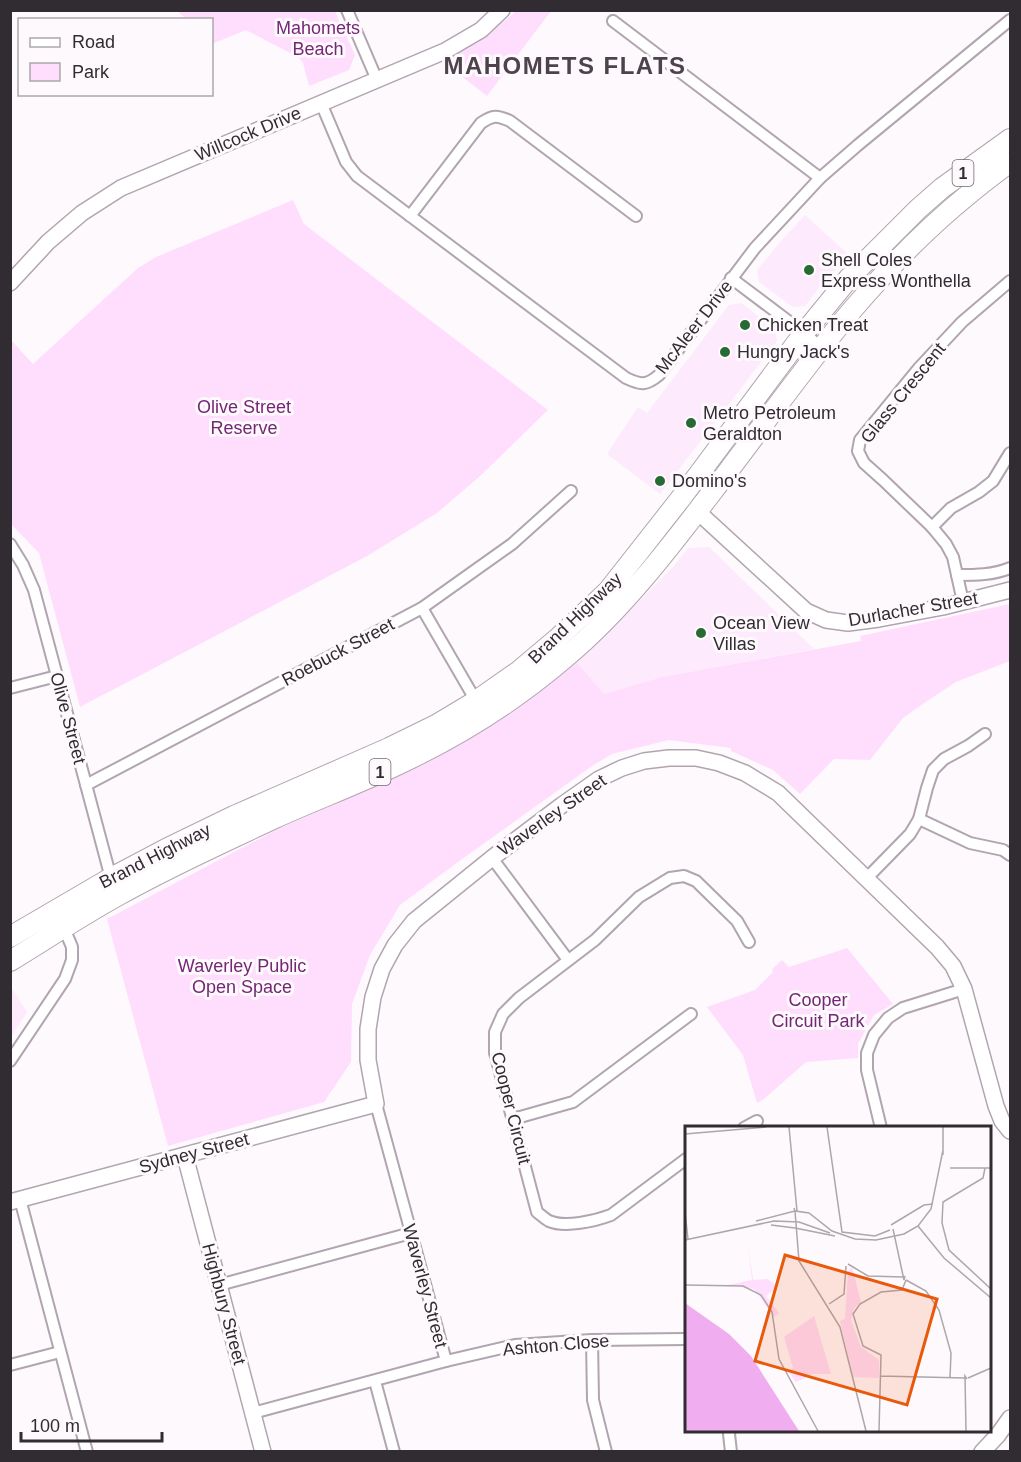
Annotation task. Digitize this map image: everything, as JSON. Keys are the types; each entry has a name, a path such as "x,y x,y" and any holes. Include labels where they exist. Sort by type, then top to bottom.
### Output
{"highway":[{"name":"Brand Highway","path":"10,937 114,887 234,816 436,725 519,671 608,591 681,498 804,333 849,278 942,188 1011,139"},
{"name":"Brand Highway","path":"10,961 64,928 114,887 178,864 442,743 484,719 568,656 606,620 640,582 854,309 925,233 967,195 1011,162"}],"street":[{"path":"347,10 377,80"},
{"name":"Willcock Drive","path":"10,283 48,242 82,213 121,188 445,51 481,30 502,10"},
{"name":"McAleer Drive","path":"321,104 346,162 357,176 626,378 639,384 650,382 659,375 755,248 820,178 1011,20"},
{"path":"613,21 820,178"},
{"path":"410,216 481,123 490,117 500,116 510,121 636,216"},
{"path":"731,279 822,348"},
{"name":"Glass Crescent","path":"963,602 953,557 946,543 864,463 858,451 860,440 918,368 962,322 1011,281"},
{"path":"932,527 951,508 993,481 1011,453"},
{"name":"Roebuck Street","path":"86,785 422,608 512,544 571,491"},
{"name":"Durlacher Street","path":"681,498 806,611 826,620 848,623 879,619 1011,590"},
{"name":"Olive Street","path":"10,544 23,565 34,590 114,887"},
{"name":"Durlacher Street","path":"957,575 982,575 1011,568"},
{"path":"422,608 476,701"},
{"path":"10,688 57,676"},
{"path":"867,879 910,834 919,819 933,770 944,759 969,747 985,734"},
{"name":"Waverley Street","path":"446,1361 376,1104 368,1060 368,1029 373,997 382,969 395,945 414,921 562,805 599,779 622,768 644,761 696,758 719,763 745,773 778,793 937,947 952,966 970,1006 996,1106 1002,1121 1011,1131"},
{"path":"919,819 970,843 1003,850 1011,855"},
{"path":"492,858 568,960"},
{"name":"Cooper Circuit","path":"685,1160 611,1215 597,1221 560,1224 547,1220 537,1212 495,1053 495,1032 503,1014 519,998 595,940 639,897 670,878 684,876 696,881 737,921 749,942"},
{"path":"10,1061 65,979 72,960 72,947 64,928"},
{"path":"881,1126 867,1070 867,1053 874,1035 888,1018 903,1008 964,989"},
{"path":"513,1119 573,1102 691,1014"},
{"name":"Sydney Street","path":"15,1200 376,1104"},
{"path":"748,1126 757,1121"},
{"name":"Highbury Street","path":"185,1156 263,1452"},
{"path":"15,1200 87,1452"},
{"path":"219,1285 411,1233"},
{"name":"Ashton Close","path":"253,1413 446,1361 515,1346 592,1340 685,1339"},
{"path":"592,1340 593,1400 606,1452"},
{"path":"10,1365 60,1352"},
{"path":"375,1381 394,1452"},
{"path":"982,1452 1011,1418"},
{"path":"730,1432 731,1452"}],"shaded area":[{"path":"805,215 849,255 805,306 793,307 759,282 757,270"},
{"path":"741,303 775,329 777,341 660,494 607,454 638,407 647,413 729,305"},
{"name":"Ocean View Villas","path":"709,547 814,649 662,677 604,694 574,659 624,616 674,566 688,548"},
{"path":"11,987 27,1012 11,1037"}],"green space":[{"name":"Mahomets Beach","path":"178,11 335,11 355,55 349,70 309,86 303,63 298,57 246,30 213,44 213,18 187,18"},
{"path":"516,11 551,11 487,96 442,61 481,39"},
{"name":"Olive Street Reserve","path":"293,200 304,224 548,410 479,477 437,513 367,556 80,707 39,553 11,524 11,340 33,364 138,268 156,257"},
{"name":"Waverley Public Open Space","path":"1010,604 1010,661 956,682 927,701 903,718 870,760 834,759 800,794 773,770 731,751 731,748 669,740 612,754 592,766 400,905 370,955 352,1004 351,1062 324,1102 168,1146 107,919 278,829 425,764 499,721 574,659 604,694 662,677 861,641 860,636"},
{"name":"Cooper Circuit Park","path":"847,948 893,1004 874,1015 858,1044 858,1058 806,1062 757,1103 743,1055 707,1007 755,990 782,960 789,967"}],"place":[{"name":"Shell Coles Express Wonthella","path":"809,270"},
{"name":"Chicken Treat","path":"745,325"},
{"name":"Hungry Jack's","path":"725,352"},
{"name":"Metro Petroleum Geraldton","path":"691,423"},
{"name":"Domino's","path":"660,481"},
{"name":"Ocean View Villas","path":"701,633"}],"district":[{"name":"MAHOMETS FLATS","path":"565,65"}]}
